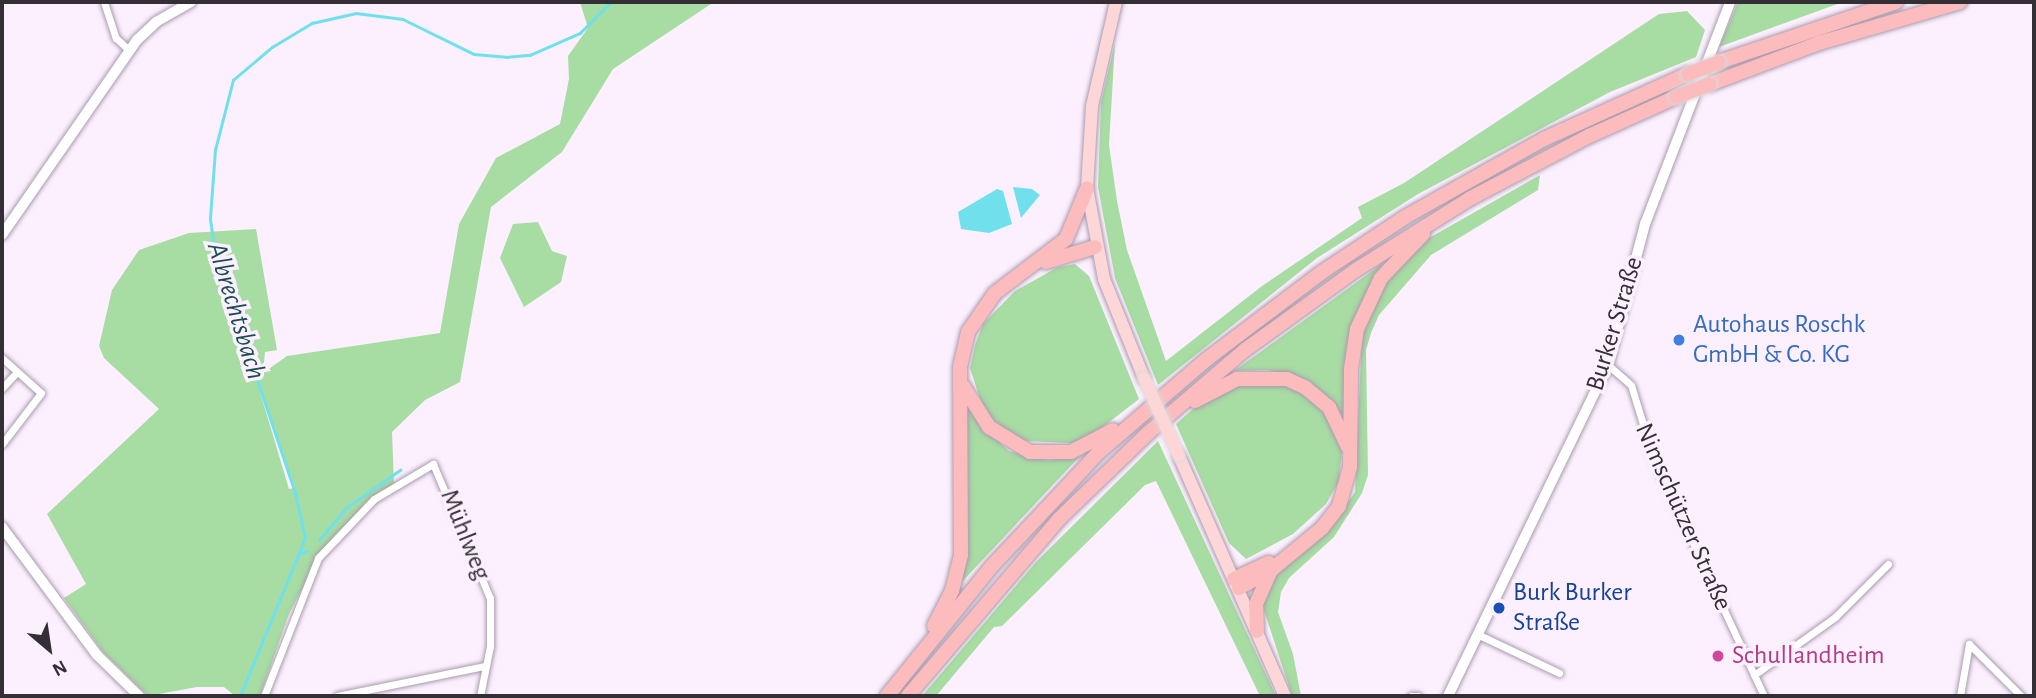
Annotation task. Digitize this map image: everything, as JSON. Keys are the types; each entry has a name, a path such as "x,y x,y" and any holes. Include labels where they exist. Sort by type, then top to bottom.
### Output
{"highway":[{"path":"961,379 973,406 989,427 1013,444 1040,453 1071,452 1091,444 1160,398 1279,304 1405,217 1544,139 1688,74 1896,2"},
{"path":"908,696 1025,556 1148,433 1288,318 1442,216 1514,174 1676,97 1819,43 1960,2"},
{"path":"924,646 952,591 961,555 961,379 964,343 979,312 995,293 1032,268 1072,231 1087,188"},
{"path":"1236,583 1270,571 1334,514 1347,488 1352,356 1361,316 1390,266 1442,216"},
{"path":"1032,268 1096,247"},
{"path":"1148,433 1219,386 1267,376 1296,383 1322,400 1340,425 1350,456"},
{"path":"887,696 924,646 1066,487 1160,398"},
{"path":"1236,583 1290,553"},
{"path":"1257,631 1256,604 1270,571"}],"main road":[{"path":"1116,2 1092,106 1087,188 1096,247 1111,300 1285,696"}],"street":[{"path":"104,2 116,38 129,50"},
{"path":"2,235 129,50 156,22 191,2"},
{"name":"Burker Straße","path":"1448,696 1608,365 1645,224 1712,43 1730,2"},
{"path":"2,358 41,393 40,399 2,444"},
{"name":"Nimschützer Straße","path":"1608,365 1631,385 1653,457 1764,696"},
{"path":"2,388 16,373"},
{"name":"Mühlweg","path":"264,696 318,558 374,499 433,464 490,598 490,646 481,696"},
{"path":"2,527 97,655 139,696"},
{"path":"1754,676 1835,617 1888,564"},
{"path":"1477,634 1559,673"},
{"path":"1960,696 1969,644 2021,696"},
{"path":"337,696 485,666"},
{"path":"1411,696 1418,696"}],"green space":[{"path":"580,2 714,2 613,69 562,152 491,207 460,382 425,400 392,432 394,485 374,499 318,558 289,614 260,696 235,696 224,687 197,687 148,696 103,652 64,598 86,584 47,514 159,409 104,358 99,346 112,290 139,250 189,233 256,229 277,350 265,352 263,373 287,356 440,333 459,224 496,158 560,124 569,79 568,56 588,28","holes":["261,392 295,488 289,489"]},
{"path":"1738,2 1843,2 1719,47"},
{"path":"1687,11 1705,30 1696,57 1610,92 1418,194 1317,258 1158,385 1115,278 1098,187 1101,102 1115,43 1109,145 1117,201 1127,250 1166,361 1262,286 1362,218 1358,207 1404,183 1659,14"},
{"path":"1540,175 1538,190 1431,255 1379,315 1366,350 1368,475 1362,493 1334,537 1289,578 1281,592 1278,612 1293,654 1301,696 1292,696 1262,604 1275,572 1328,531 1355,492 1362,334 1383,283 1422,242"},
{"path":"538,222 552,251 567,256 561,282 524,307 500,258 513,224"},
{"path":"1383,263 1354,322 1350,427 1290,375 1267,370 1234,371"},
{"path":"1075,264 1089,276 1139,399 1095,433 1072,443 1024,441 992,420 982,405 970,368 975,345 983,324 1015,291 1058,267"},
{"path":"1240,382 1290,383 1325,408 1342,449 1339,481 1326,504 1293,534 1246,559 1229,543 1176,424 1203,400"},
{"path":"967,404 980,425 1009,451 1049,460 1081,455 959,585 962,589 941,614 951,597"},
{"path":"1158,441 1276,696 1260,696 1156,481 1145,485 1002,626 994,627 936,696 922,696 1036,562"}],"water":[{"path":"1013,187 1032,189 1040,195 1021,218"},
{"path":"997,189 1003,191 1012,224 989,233 961,229 958,212"}],"waterway":[{"name":"Albrechtsbach","path":"240,696 305,538 295,493 215,255 210,218 215,150 233,80 272,47 312,23 356,13 403,19 474,54 506,57 530,55 580,33 611,2"},
{"path":"319,540 347,507 400,470"},
{"name":"Albrechtsbach","path":"298,555 307,551"}],"place":[{"name":"Autohaus Roschk GmbH & Co. KG","path":"1679,340"},
{"name":"Burk Burker Straße","path":"1499,608"},
{"name":"Schullandheim","path":"1718,656"}]}
